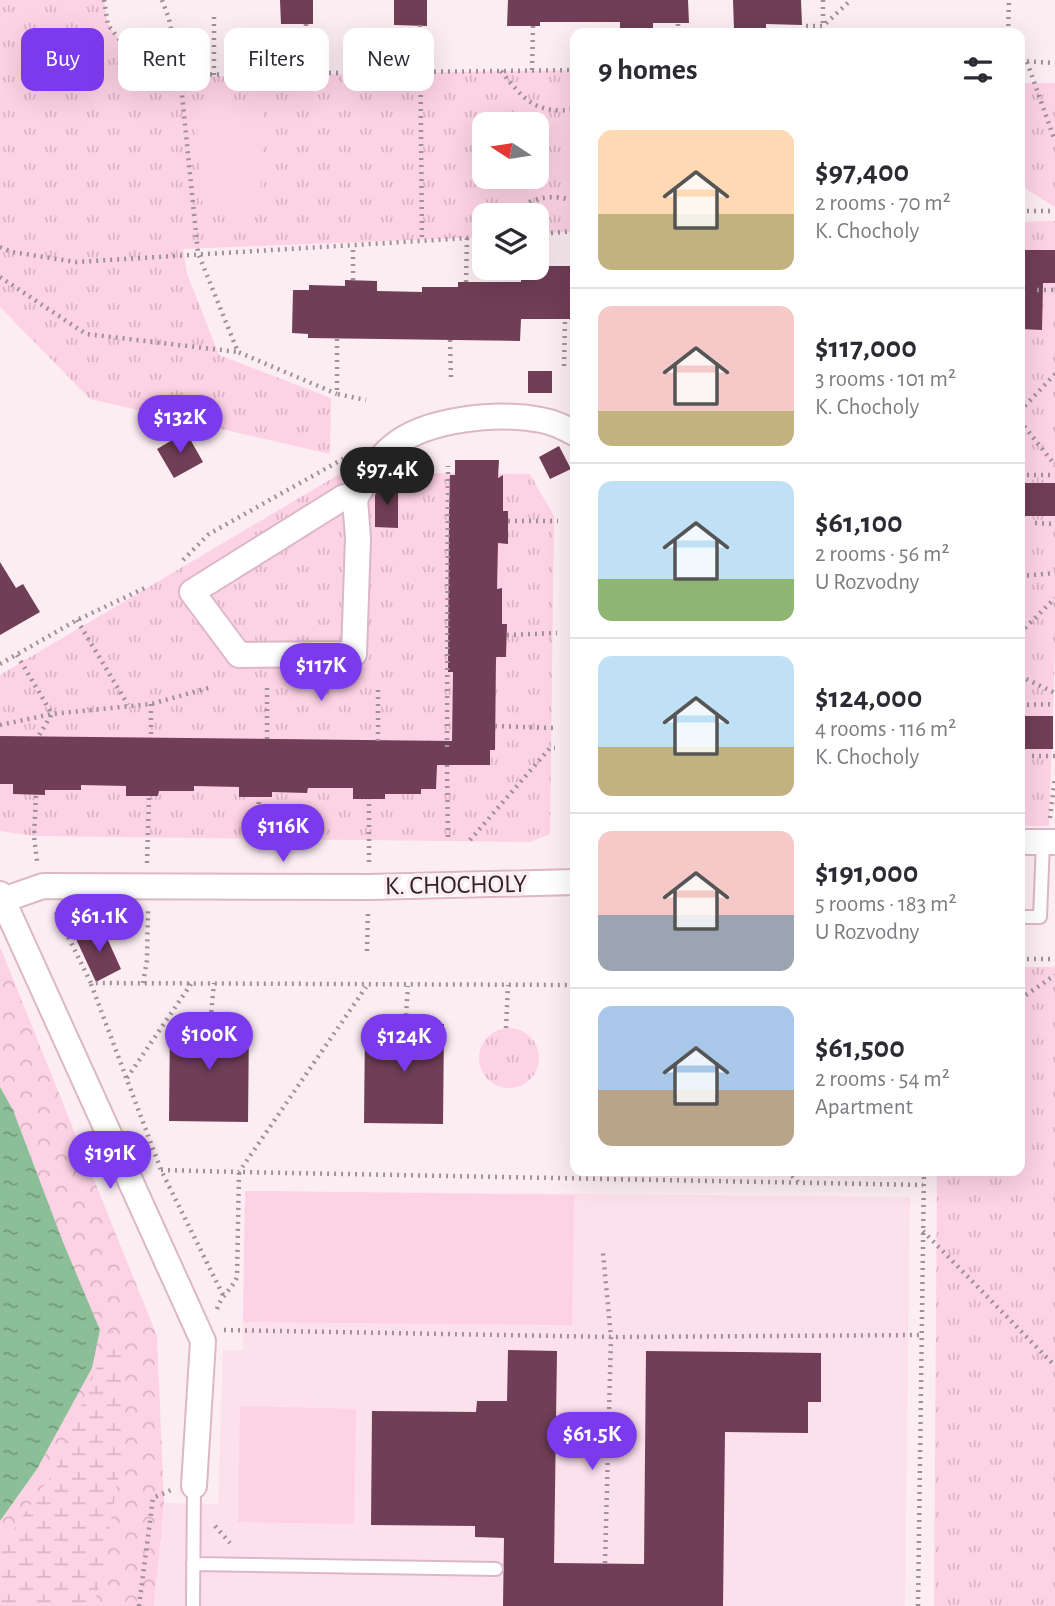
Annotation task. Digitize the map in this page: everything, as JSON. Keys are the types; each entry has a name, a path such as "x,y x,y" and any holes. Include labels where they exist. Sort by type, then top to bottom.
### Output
{"street":[{"path":"355,499 344,497 192,592 239,655 354,653 358,538 355,499 376,463 393,446 417,432 442,424 478,418 513,417 541,420 570,431"},
{"name":"K. CHOCHOLY","path":"1,897 43,886 369,887 570,881"},
{"path":"1,897 203,1341 194,1486"}],"lane":[{"path":"1025,918 1040,917 1042,838"},
{"path":"193,1606 194,1486"},
{"path":"193,1564 496,1569"}],"path":[{"path":"104,0 108,25 118,38"},
{"path":"162,0 171,28"},
{"path":"823,0 823,26"},
{"path":"806,28 823,26 851,0"},
{"path":"1008,28 1009,0"},
{"path":"214,13 214,75"},
{"path":"678,23 678,28"},
{"path":"306,24 306,28"},
{"path":"532,70 533,26"},
{"path":"1055,62 1027,62 1055,141"},
{"path":"434,71 570,70"},
{"path":"501,71 524,99 540,108 570,110"},
{"path":"210,75 224,75"},
{"path":"182,91 198,253 238,352"},
{"path":"420,91 422,240"},
{"path":"527,203 550,197 570,201"},
{"path":"1025,211 1055,211"},
{"path":"549,233 570,231"},
{"path":"466,282 467,237"},
{"path":"0,247 12,252 76,261 472,237"},
{"path":"353,245 353,281"},
{"path":"0,277 86,334 238,352 337,394 366,400"},
{"path":"1037,290 1055,290"},
{"path":"564,366 565,320"},
{"path":"337,339 337,394"},
{"path":"450,340 451,379"},
{"path":"1025,406 1055,374"},
{"path":"1025,427 1055,465"},
{"path":"183,560 209,534 351,454"},
{"path":"447,747 448,466"},
{"path":"1025,475 1055,475"},
{"path":"508,521 558,521"},
{"path":"1035,523 1055,524"},
{"path":"1025,576 1055,573"},
{"path":"0,664 77,620 147,587"},
{"path":"1025,628 1055,598"},
{"path":"77,620 128,705"},
{"path":"507,635 557,633"},
{"path":"17,655 52,714"},
{"path":"1025,678 1055,693"},
{"path":"0,725 52,714 151,704 212,687"},
{"path":"267,688 267,740"},
{"path":"378,690 378,741"},
{"path":"151,704 151,739"},
{"path":"1025,705 1055,704"},
{"path":"38,737 52,714"},
{"path":"447,726 453,727"},
{"path":"495,726 555,728"},
{"path":"470,840 550,748 555,748"},
{"path":"1032,756 1055,756"},
{"path":"447,765 448,839"},
{"path":"1042,838 1055,777"},
{"path":"36,796 34,836 38,862"},
{"path":"146,838 149,797"},
{"path":"257,839 259,799"},
{"path":"368,873 369,800"},
{"path":"367,951 369,902"},
{"path":"55,909 91,984 161,1170 223,1295 234,1285 237,1277 239,1172 367,986"},
{"path":"1025,959 1055,960"},
{"path":"1025,996 1055,975"},
{"path":"127,1078 192,983"},
{"path":"210,1026 214,983"},
{"path":"91,984 570,984"},
{"path":"506,1028 508,985"},
{"path":"405,1029 408,986"},
{"path":"161,1170 923,1185"},
{"path":"792,1176 798,1182"},
{"path":"918,1606 924,1176"},
{"path":"922,1231 1055,1366"},
{"path":"603,1253 611,1337 605,1563"},
{"path":"243,1330 611,1337 920,1335"},
{"path":"139,1606 153,1498 167,1491 194,1486"}],"shaded area":[{"path":"245,1191 910,1197 905,1606 154,1606 164,1503 218,1504 223,1350 243,1350"}],"green space":[{"path":"0,0 104,0 108,25 118,38 118,91 210,91 210,76 224,76 224,91 329,91 329,74 343,74 343,91 434,91 434,72 570,70 570,231 549,233 549,203 472,203 472,238 183,249 187,274 219,355 331,398 330,454 90,399 0,307"},
{"path":"1025,83 1055,83 1055,207 1025,188"},
{"path":"195,100 263,101 260,211 203,211"},
{"path":"1055,221 1055,647 1049,826 1025,826 1025,222"},
{"path":"343,472 530,474 554,516 550,834 530,842 34,836 0,831 0,675"},
{"path":"0,947 157,1336 164,1503 154,1606 91,1606 101,1583 112,1330 55,1471 0,1548 0,1521 37,1469 92,1368 100,1330 13,1110 0,1087"},
{"path":"1025,967 1055,967 1055,1606 934,1606 937,1176 1025,1176"},
{"path":"509,1028 530,1037 539,1058 530,1079 509,1088 488,1079 479,1058 488,1037"},
{"path":"245,1191 574,1195 572,1325 243,1322"},
{"path":"112,1329 123,1359 121,1459 101,1583 91,1606 0,1606 0,1548 55,1471"},
{"path":"240,1406 356,1409 354,1524 238,1522"}],"water":[{"path":"0,1087 13,1110 100,1330 92,1368 37,1469 0,1521"}],"building":[{"path":"280,0 313,0 313,24 281,24"},
{"path":"394,0 427,0 427,26 394,25"},
{"path":"508,0 688,0 689,23 653,23 653,28 620,28 620,22 540,22 540,26 507,26"},
{"path":"733,0 801,0 802,25 766,24 766,28 734,28"},
{"path":"1025,250 1055,250 1055,283 1043,283 1042,330 1025,329"},
{"path":"549,266 570,266 570,319 521,319 520,341 308,338 308,334 292,333 293,290 309,290 309,285 345,286 345,280 377,281 377,291 422,292 422,287 458,287 458,282 549,280"},
{"path":"528,371 552,371 552,393 528,393"},
{"path":"186,432 203,462 174,478 157,449"},
{"path":"559,446 570,469 550,479 539,457"},
{"path":"455,460 499,460 498,478 503,475 503,511 508,511 508,544 498,543 497,589 502,588 502,624 507,624 506,657 496,657 495,750 490,750 490,765 437,765 436,789 421,789 421,794 385,794 385,799 353,799 353,788 308,788 307,793 272,792 272,797 239,797 239,787 194,786 194,791 159,791 158,796 126,796 126,786 81,785 81,790 45,790 45,795 13,794 13,784 0,784 0,736 452,741 453,672 448,672 449,513 450,475 455,475"},
{"path":"1025,483 1055,483 1055,516 1025,516"},
{"path":"380,485 398,485 398,528 375,527 375,495"},
{"path":"0,562 16,588 23,584 40,612 0,635"},
{"path":"1025,716 1053,716 1053,749 1025,749"},
{"path":"102,927 121,969 96,982 76,939"},
{"path":"170,1021 249,1022 248,1122 169,1121"},
{"path":"365,1024 444,1024 443,1124 364,1123"},
{"path":"508,1350 557,1351 554,1563 644,1564 646,1351 821,1353 821,1402 808,1402 808,1433 725,1432 723,1606 503,1606 504,1538 475,1537 475,1526 371,1525 372,1411 476,1412 477,1401 507,1401"}]}
